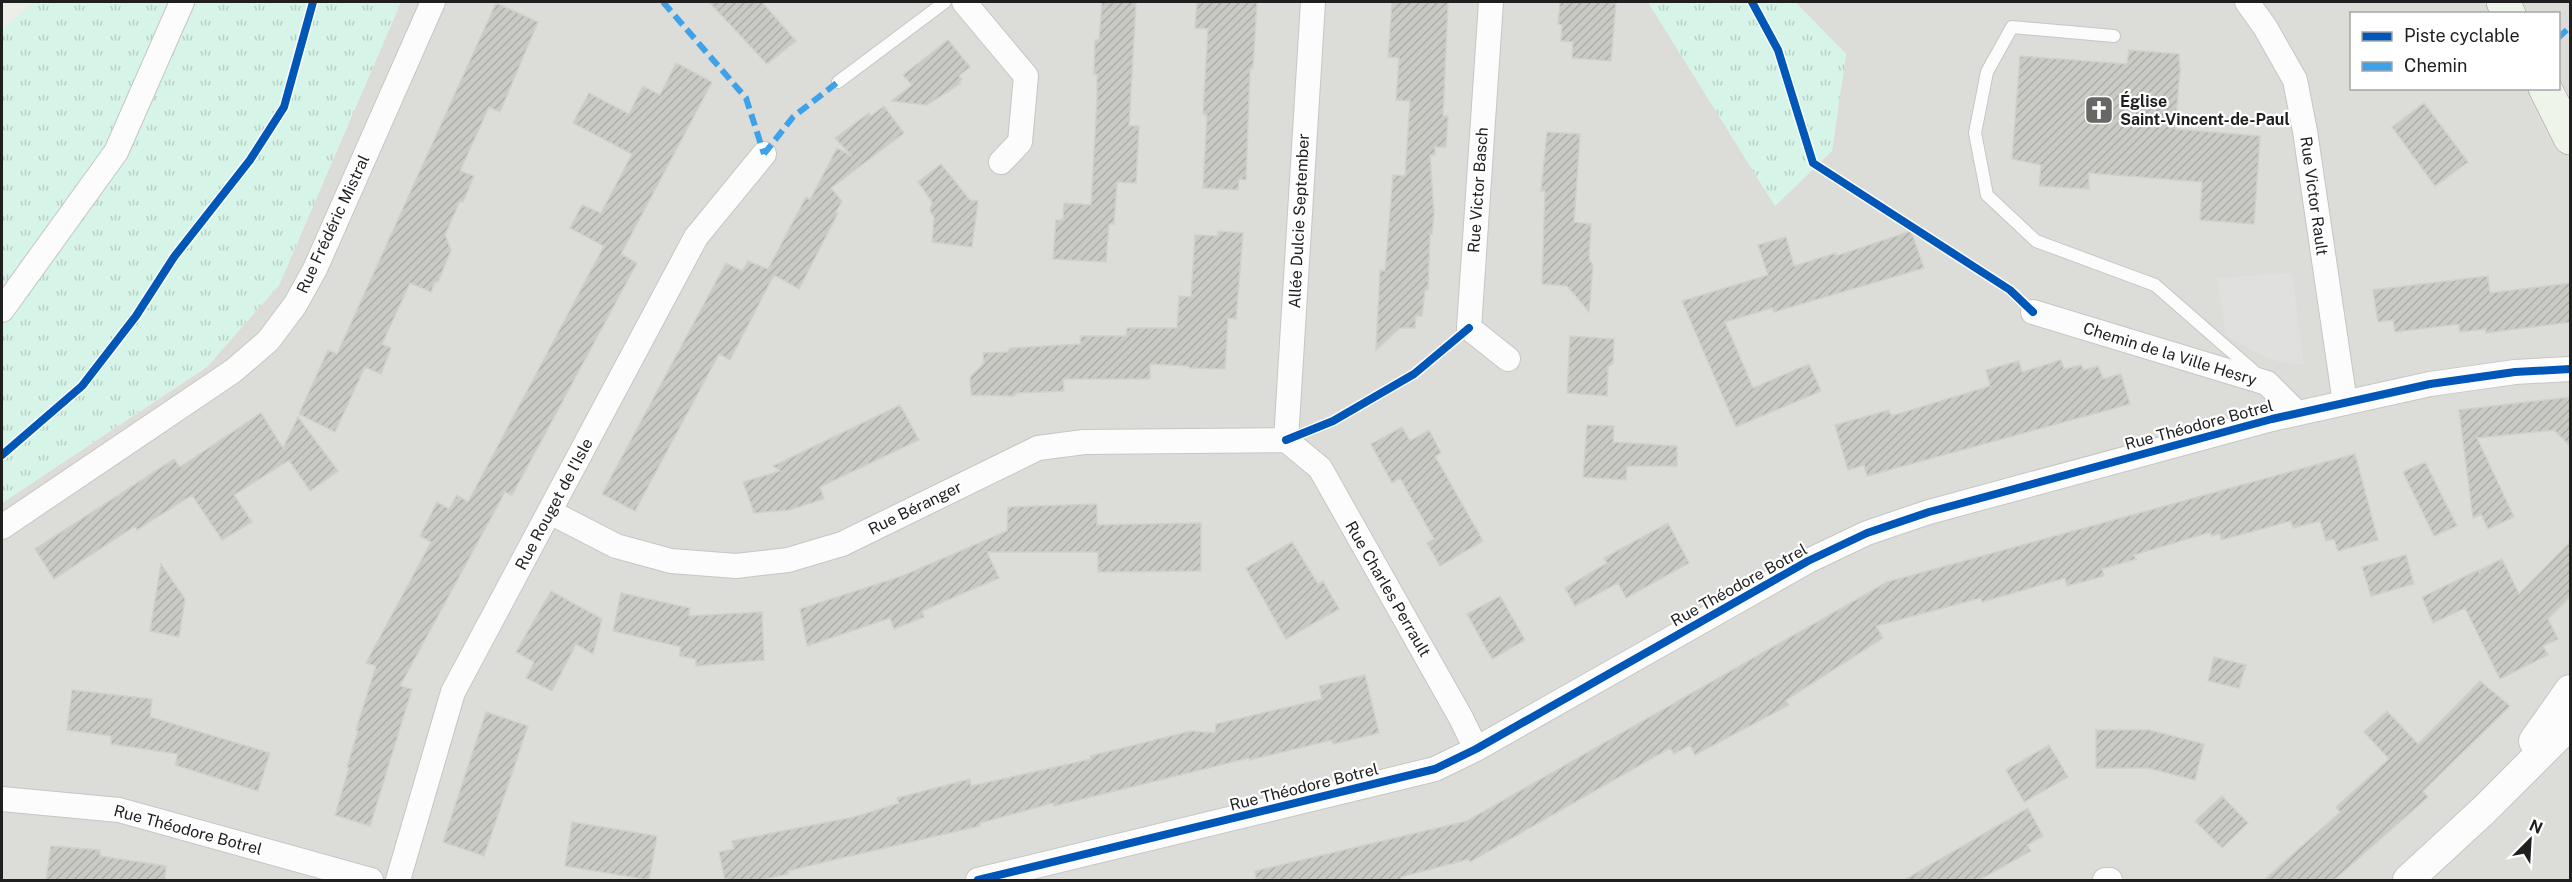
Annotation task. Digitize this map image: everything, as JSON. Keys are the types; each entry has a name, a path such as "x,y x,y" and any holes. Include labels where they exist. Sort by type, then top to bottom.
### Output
{"main road":[{"path":"2546,90 2571,138"}],"street":[{"path":"2,310 116,152 182,2"},
{"name":"Rue Frédéric Mistral","path":"2,527 232,371 268,341 295,305 315,269 434,2"},
{"path":"964,2 1026,76 1020,142 1001,162"},
{"name":"Allée Dulcie September","path":"1286,440 1313,2"},
{"name":"Rue Victor Basch","path":"1491,2 1468,328 1508,359"},
{"name":"Rue Victor Rault","path":"2247,2 2265,27 2295,80 2305,131 2344,403"},
{"name":"Rue Rouget de l'Isle","path":"398,880 453,692 696,237 764,154"},
{"name":"Chemin de la Ville Hesry","path":"2032,312 2267,383 2297,413"},
{"name":"Rue Théodore Botrel","path":"978,880 1435,769 1476,749 1808,561 1867,533 1929,512 2297,413 2441,383 2515,372 2571,369"},
{"name":"Rue Béranger","path":"550,512 616,546 671,561 736,566 788,560 842,544 1038,448 1084,442 1286,440"},
{"name":"Rue Charles Perrault","path":"1286,440 1320,468 1461,718 1476,749"},
{"path":"2484,810 2571,690"},
{"path":"2408,880 2484,810 2571,724"},
{"name":"Rue Théodore Botrel","path":"2,799 119,810 372,880"},
{"path":"2105,880 2110,880"}],"lane":[{"path":"838,82 945,2"},
{"path":"2114,36 2012,27 1987,72 1975,133 1987,195 2036,241 2155,285 2267,383"}],"shaded area":[{"path":"401,2 1648,2 1775,206 1832,151 1846,54 1795,2 2570,2 2570,880 2,880 2,503 207,367 279,285"},
{"path":"2292,273 2304,364 2282,363 2253,351 2226,335 2217,278"}],"green space":[{"path":"34,2 401,2 279,285 207,366 2,503 2,30"},
{"path":"1648,2 1795,2 1846,54 1832,151 1775,206"}],"building":[{"path":"709,2 762,2 796,41 767,64"},
{"path":"1102,2 1136,2 1129,126 1139,126 1136,183 1117,182 1114,224 1109,224 1106,262 1053,259 1056,220 1063,220 1064,203 1091,205 1097,100 1097,74 1094,74 1095,40 1099,40"},
{"path":"1197,2 1257,2 1253,68 1250,68 1246,180 1239,179 1238,190 1203,188 1207,115 1203,114 1208,29 1195,28"},
{"path":"1392,2 1448,2 1443,116 1448,116 1446,147 1435,147 1435,155 1430,155 1434,215 1432,234 1430,234 1428,290 1425,290 1422,316 1416,316 1415,328 1400,328 1376,350 1380,270 1385,271 1393,175 1405,176 1410,101 1396,100 1399,58 1388,57"},
{"path":"1560,2 1616,2 1611,61 1572,58 1573,42 1561,41 1562,25 1558,24"},
{"path":"496,3 538,22 500,112 489,107 460,171 474,176 445,235 451,250 438,282 435,282 431,292 410,283 382,344 391,348 381,374 365,367 335,432 299,414 328,350 337,354"},
{"path":"948,40 970,67 959,76 962,79 960,84 927,105 891,101 912,85 903,75"},
{"name":"Église Saint-Vincent-de-Paul","path":"2129,50 2179,54 2180,70 2175,129 2260,136 2254,224 2200,220 2202,182 2089,173 2089,189 2039,186 2041,165 2012,159 2020,56 2127,64"},
{"path":"676,63 712,82 621,254 637,263 512,495 505,492 400,686 412,689 370,826 335,815 349,768 347,767 358,731 356,730 376,666 366,663 431,542 420,536 437,502 449,509 457,495 468,502 604,246 570,228 582,205 601,213 632,154 573,123 589,93 629,114 643,86 660,95"},
{"path":"2424,103 2468,162 2435,186 2392,127"},
{"path":"884,106 904,133 831,188 842,201 799,289 774,275 730,360 719,354 635,511 602,494 726,263 742,271 748,261 768,269 806,197 810,200 837,148 852,156 835,138 869,113 871,116"},
{"path":"1547,132 1580,134 1574,222 1591,224 1589,260 1593,265 1589,312 1567,286 1542,284 1545,191 1541,191"},
{"path":"941,164 970,200 978,201 972,247 932,242 934,217 930,211 932,202 918,182"},
{"path":"1218,231 1243,233 1236,319 1228,318 1225,369 1150,364 1150,379 1063,379 1064,391 1017,393 1014,396 971,395 970,377 984,363 983,353 1007,352 1011,348 1081,344 1080,336 1126,336 1127,328 1177,328 1179,296 1191,297 1195,235 1218,236"},
{"path":"1911,231 1924,268 1774,312 1772,308 1725,322 1753,388 1809,364 1821,391 1736,427 1682,301 1768,275 1758,245 1786,237 1794,266 1836,253 1836,256"},
{"path":"2488,276 2490,293 2571,283 2571,322 2486,333 2486,329 2460,332 2459,324 2395,332 2393,320 2378,322 2373,290"},
{"path":"1570,336 1614,339 1613,363 1608,367 1607,396 1567,393"},
{"path":"2061,360 2064,369 2081,365 2084,370 2098,366 2103,379 2121,374 2130,404 1867,476 1864,465 1848,470 1835,425 1889,410 1891,416 1990,386 1986,370 2019,361 2022,372"},
{"path":"2571,397 2571,447 2554,430 2477,438 2514,517 2488,529 2481,514 2473,518 2459,410"},
{"path":"900,405 919,440 820,487 824,499 789,510 754,513 743,482 780,471 773,466"},
{"path":"261,413 283,448 298,417 338,471 310,491 289,460 234,495 252,522 222,540 192,495 137,530 135,526 54,579 35,549 174,459 180,467"},
{"path":"1587,425 1614,426 1613,442 1677,446 1677,466 1627,466 1626,480 1583,477"},
{"path":"1402,427 1410,441 1429,430 1441,453 1435,456 1483,541 1440,566 1427,543 1434,539 1400,478 1392,483 1371,444"},
{"path":"2355,454 2378,540 2338,551 2334,539 2326,541 2320,521 2293,528 2291,521 2221,540 2220,534 2211,536 2211,532 2134,555 2136,559 2102,569 2104,576 2067,586 2065,578 1982,602 1981,598 1876,626 1883,638 1786,700 1789,705 1695,755 1690,745 1674,754 1670,748 1470,862 1469,859 1401,877 1402,880 1256,880 1255,871 1467,821 1887,582"},
{"path":"2425,462 2457,526 2434,536 2403,472"},
{"path":"1097,504 1097,525 1201,523 1201,571 1098,572 1098,552 987,552 999,578 922,611 924,617 894,629 890,618 807,646 800,609 902,576 1007,531 1008,507"},
{"path":"1668,523 1689,563 1626,598 1618,583 1575,606 1565,588 1607,563 1604,558"},
{"path":"2571,541 2571,596 2548,619 2558,639 2543,646 2548,655 2500,679 2465,608 2433,623 2422,597 2478,570 2480,574 2480,570 2502,559 2519,594"},
{"path":"1292,542 1318,584 1323,581 1339,609 1286,639 1246,568"},
{"path":"2406,555 2414,584 2371,596 2362,567"},
{"path":"161,564 185,599 179,637 150,631"},
{"path":"551,591 602,619 593,654 576,644 552,691 526,678 534,662 516,652"},
{"path":"621,593 690,608 689,616 762,612 764,660 696,666 696,659 679,656 681,647 613,631"},
{"path":"1500,596 1525,640 1492,659 1467,614"},
{"path":"2214,657 2246,665 2239,688 2208,681"},
{"path":"1365,675 1379,733 1333,744 1332,740 1249,760 1249,758 1054,806 1053,803 980,823 980,826 788,871 789,874 759,880 725,880 719,852 734,849 732,841 854,817 899,803 897,798 970,779 971,786 1091,759 1090,756 1191,731 1215,733 1216,724 1322,699 1319,686"},
{"path":"2480,681 2510,706 2423,791 2428,797 2334,880 2264,880 2340,812 2336,807 2389,759 2364,732 2387,711 2418,744"},
{"path":"72,690 152,699 150,717 270,753 258,791 175,765 178,754 111,744 111,736 67,730"},
{"path":"486,712 528,726 484,856 443,842"},
{"path":"2096,730 2149,730 2204,744 2195,780 2148,768 2096,768"},
{"path":"2049,745 2068,777 2024,802 2006,770"},
{"path":"2222,796 2248,823 2222,848 2195,821"},
{"path":"2028,808 2043,836 2027,845 2031,851 1979,880 1904,880"},
{"path":"572,822 657,836 649,880 565,866"},
{"path":"51,846 100,850 100,856 166,866 165,880 46,880"}],"marked path":[{"path":"663,2 746,98 764,154"},
{"path":"2560,36 2570,27"},
{"path":"764,154 793,117 838,82"}],"cycle path":[{"path":"2,455 82,386 136,316 174,257 250,160 284,107 313,2"},
{"path":"1752,2 1778,50 1813,163 2010,290 2033,312"},
{"path":"1286,440 1333,421 1414,374 1469,328"},
{"path":"978,880 1435,769 1476,749 1808,561 1867,533 1929,512 2272,419 2430,384 2515,372 2570,369"}],"place":[{"name":"Église Saint-Vincent-de-Paul","path":"2099,110"}]}
